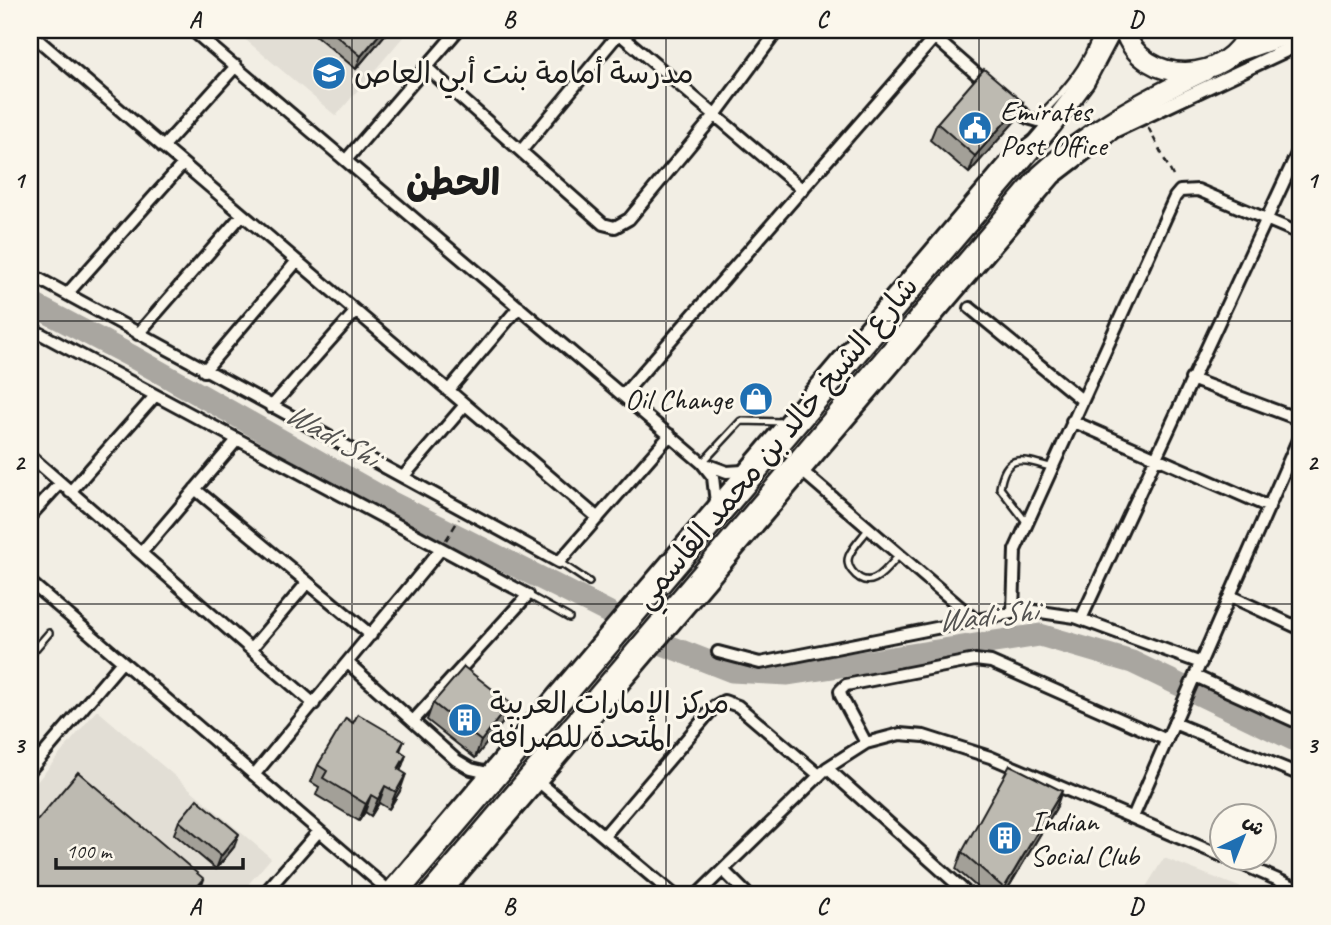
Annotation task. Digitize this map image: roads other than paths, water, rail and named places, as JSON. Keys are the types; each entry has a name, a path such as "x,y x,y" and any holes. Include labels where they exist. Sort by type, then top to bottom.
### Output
{"highway":[{"name":"شارع الشيخ خالد بن محمد القاسمي","path":"390,894 611,645 652,596 665,572 858,344 1038,140 1043,123 1085,81 1112,30"},
{"path":"1124,30 1136,50 1150,63 1177,72 1205,71"},
{"path":"1234,53 1248,30"},
{"path":"1234,53 1301,30"},
{"name":"شارع الشيخ خالد بن محمد القاسمي","path":"428,895 668,612 752,522 991,240 1040,175 1096,135 1121,112 1205,71 1234,53"}],"street":[{"path":"192,30 702,463 715,485 716,503"},
{"path":"346,160 458,30"},
{"path":"521,151 617,31 803,190"},
{"path":"426,67 603,224 615,227 629,219 715,115 776,31"},
{"path":"30,33 598,518"},
{"path":"623,395 938,34 1043,123"},
{"path":"1096,135 1143,118 1301,43"},
{"path":"163,147 236,66"},
{"path":"1081,619 1301,145"},
{"path":"67,294 183,164"},
{"path":"1013,612 1015,550 1180,191 1198,190 1301,234"},
{"path":"138,334 242,215"},
{"path":"443,895 752,522 802,471 991,240"},
{"path":"204,370 297,261"},
{"path":"30,274 559,562 670,435"},
{"path":"448,391 519,307"},
{"path":"970,308 1082,400"},
{"path":"271,407 356,312"},
{"path":"30,328 237,440 443,546 528,595 413,721"},
{"path":"30,582 390,894 488,773 665,572 716,503 784,422 858,344"},
{"path":"1191,379 1301,420"},
{"path":"70,492 155,396"},
{"path":"403,477 465,405"},
{"path":"1072,421 1269,506"},
{"path":"1133,817 1301,433"},
{"path":"141,553 237,440"},
{"path":"30,456 314,704"},
{"path":"702,463 727,472 743,471"},
{"path":"802,471 974,619"},
{"path":"30,516 60,483"},
{"path":"195,489 371,635"},
{"path":"254,775 443,546"},
{"path":"251,649 307,583"},
{"path":"1230,596 1301,629"},
{"path":"718,652 760,663 1027,610 1081,619 1200,663"},
{"path":"866,743 841,696 846,685 975,660 991,662 1167,740"},
{"path":"31,767 122,662"},
{"path":"348,663 463,765 488,773"},
{"path":"1195,676 1301,724"},
{"path":"604,836 715,706 724,701 738,706 823,772 969,895"},
{"path":"1174,723 1301,775"},
{"path":"697,895 823,772 866,743 900,734 953,743 1208,850"},
{"path":"539,782 674,895"},
{"path":"263,895 319,831"},
{"path":"723,870 748,895"},
{"path":"1256,872 1297,891"}],"lane":[{"path":"1043,123 1089,53 1098,30"},
{"path":"702,463 741,421 784,422"},
{"path":"1027,523 1000,488 1002,475 1010,463 1019,459 1054,468"},
{"path":"869,528 848,557 848,565 862,581 872,581 881,576 900,555"},
{"path":"559,562 589,582"},
{"path":"528,595 569,618"},
{"path":"30,655 49,633"}],"waterway":[{"name":"Wadi Shi","path":"30,303 133,357 388,501 608,612"},
{"name":"Wadi Shi","path":"663,644 732,671 788,674 1040,635 1132,662 1301,743"}],"place":[{"name":"مدرسة أمامة بنت أبي العاص","path":"329,73"},
{"name":"Emirates Post Office","path":"975,128"},
{"name":"Oil Change","path":"756,399"},
{"name":"مركز الإمارات العربية المتحدة للصرافة","path":"465,720"},
{"name":"Indian Social Club","path":"1005,838"}],"district":[{"name":"الحطن","path":"453,182"}]}
